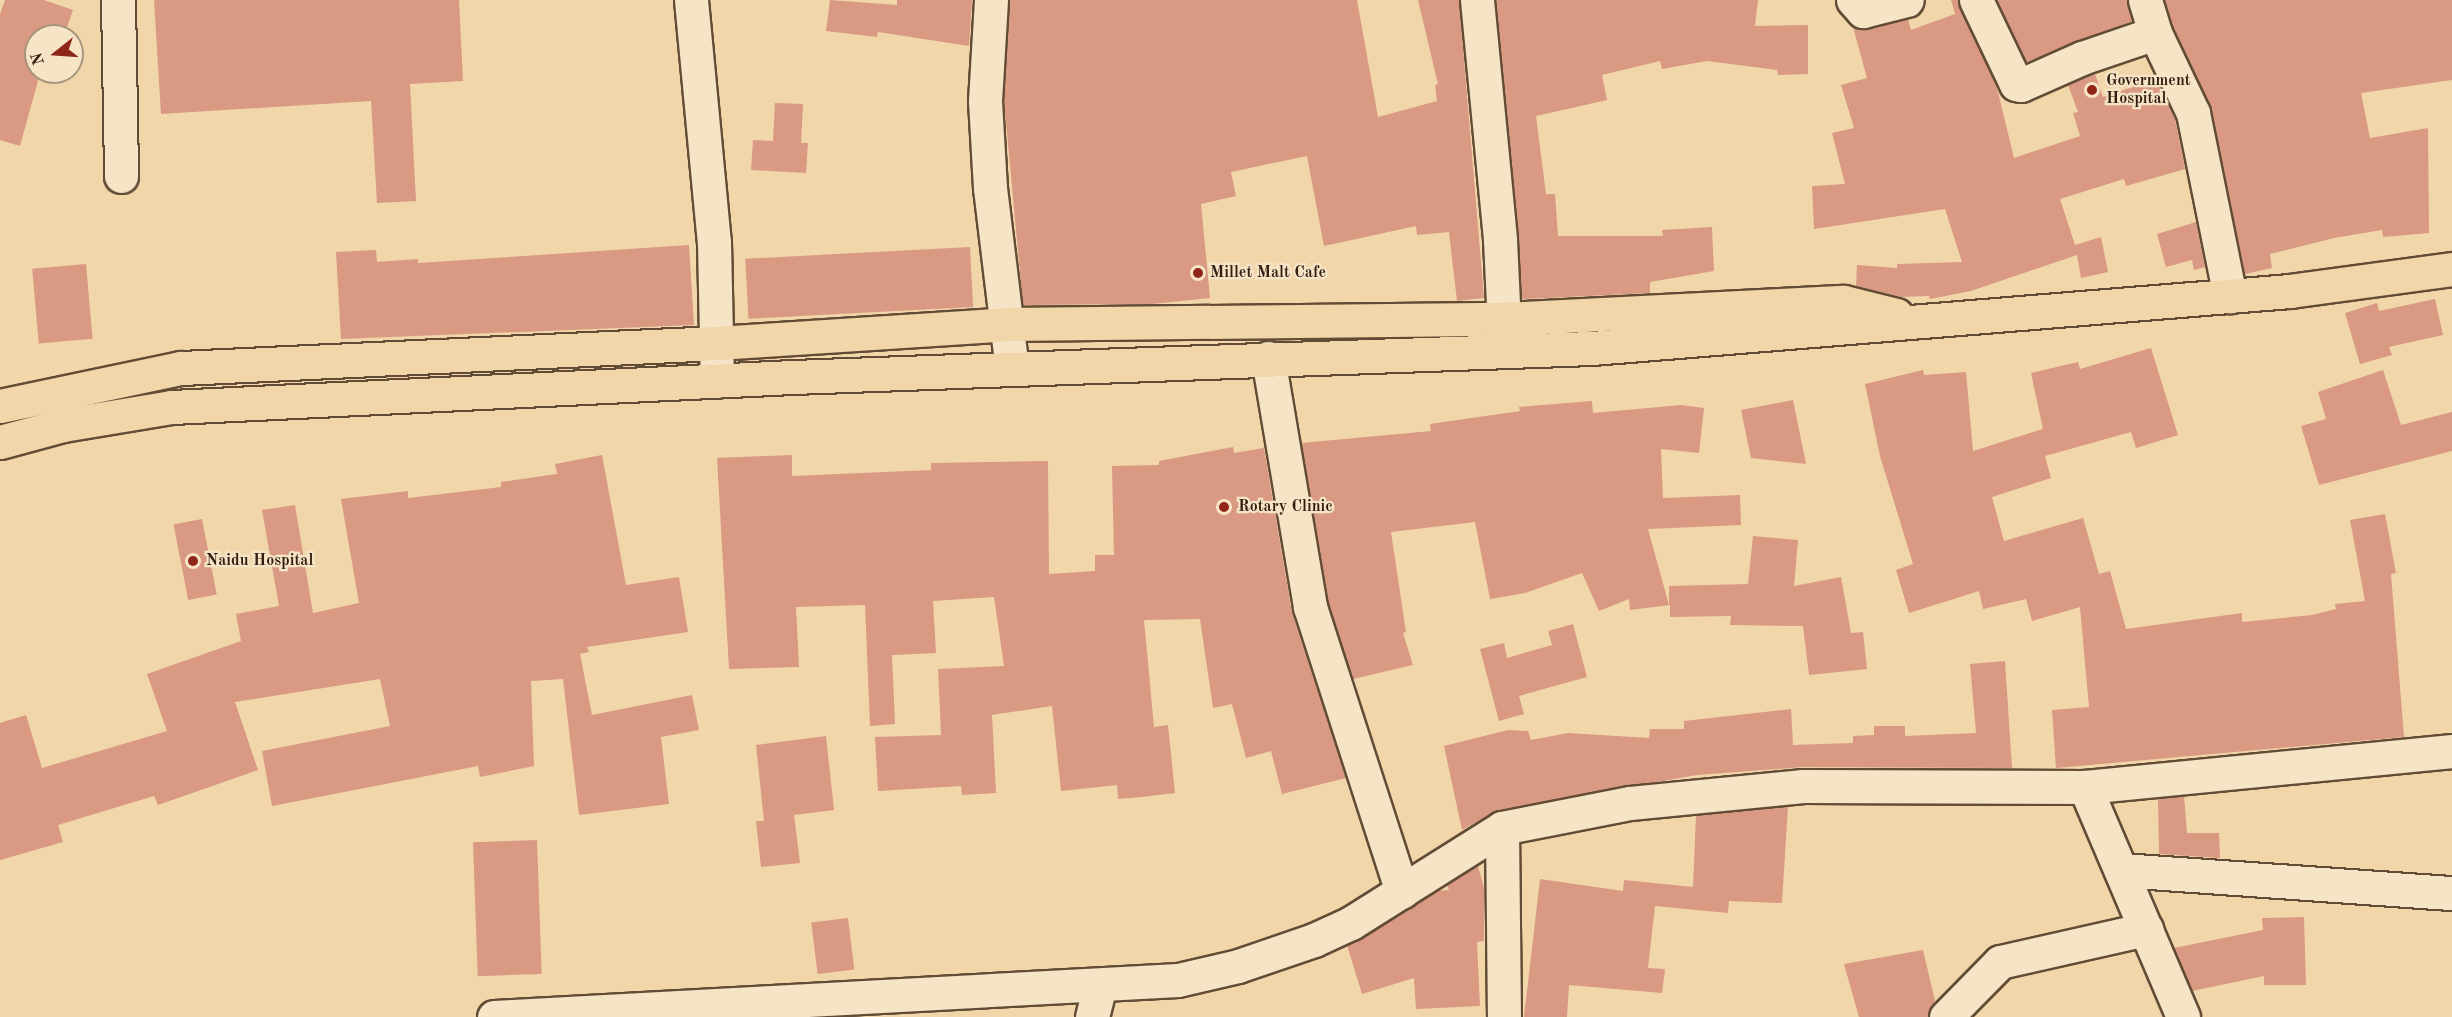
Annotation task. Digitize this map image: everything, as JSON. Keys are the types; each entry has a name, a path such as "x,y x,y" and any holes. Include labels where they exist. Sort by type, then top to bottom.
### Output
{"main road":[{"path":"0,442 63,425 172,407 1268,358 1592,348 2230,296 2452,269"},
{"path":"0,406 180,368 717,343 1007,324 1504,319 1844,302 1925,322"}],"street":[{"path":"118,0 121,176"},
{"path":"691,0 714,242 717,381"},
{"path":"991,0 985,101 990,188 1012,369"},
{"path":"1477,0 1506,351"},
{"path":"1853,0 1863,11 1907,0"},
{"path":"1976,0 2016,84 2021,86 2082,58 2155,33"},
{"path":"2145,0 2155,33 2193,113 2230,296"},
{"path":"1268,358 1310,607 1402,891"},
{"path":"494,1017 1096,1002 1238,966 1314,940 1402,891 1502,828 1630,803 1803,786 2085,787 2452,751"},
{"path":"2085,787 2183,1017"},
{"path":"1502,828 1504,1017"},
{"path":"2121,870 2452,893"},
{"path":"1946,1017 2000,962 2146,929"}],"building":[{"path":"5,0 44,0 73,10 68,24 24,24 24,84 37,84 20,146 0,140 0,14"},
{"path":"154,0 459,0 463,81 410,84 416,201 377,203 371,101 161,114"},
{"path":"830,0 897,5 897,0 972,0 969,46 878,32 877,37 826,31"},
{"path":"1010,0 1357,0 1378,117 1437,101 1435,85 1438,84 1418,0 1459,0 1484,298 1457,301 1449,232 1417,235 1416,226 1324,246 1307,156 1231,172 1236,196 1201,204 1210,298 1152,304 1023,305 1004,101"},
{"path":"1496,0 1758,0 1755,26 1808,25 1808,74 1778,75 1777,70 1707,61 1662,69 1660,61 1602,75 1607,100 1536,116 1546,194 1555,194 1558,236 1663,236 1662,230 1712,227 1714,271 1650,282 1650,293 1522,299"},
{"path":"1951,0 1958,0 1997,88 2014,158 2080,136 2073,113 2078,112 2068,85 2095,74 2103,97 2156,79 2175,119 2185,169 2126,186 2124,179 2060,199 2075,245 2101,237 2108,272 2081,278 2077,255 1971,291 1930,299 1929,296 1901,297 1856,286 1857,265 1897,268 1897,264 1962,262 1945,209 1814,229 1812,186 1845,184 1832,133 1854,128 1841,85 1867,78 1853,27 1868,29 1908,19 1911,30 1955,14"},
{"path":"1997,0 2127,0 2132,21 2026,62"},
{"path":"2165,0 2452,0 2452,80 2361,93 2370,138 2428,128 2429,233 2383,237 2382,230 2334,238 2270,254 2272,268 2245,274 2211,109 2173,26"},
{"path":"775,103 803,104 801,143 808,143 806,173 751,170 753,140 773,141"},
{"path":"2196,222 2205,267 2194,270 2192,260 2166,267 2157,234"},
{"path":"689,245 694,325 341,339 336,252 376,250 377,262 418,259 418,263"},
{"path":"970,247 973,307 748,319 745,259"},
{"path":"86,264 93,339 39,343 32,269"},
{"path":"2435,299 2443,335 2389,347 2392,355 2360,364 2345,313 2377,303 2379,311"},
{"path":"2151,348 2178,435 2136,448 2131,432 2045,456 2051,478 1992,497 2004,541 2083,518 2099,574 2110,571 2126,629 2242,613 2242,622 2312,615 2336,609 2335,604 2365,601 2350,520 2385,514 2396,573 2391,574 2404,737 2056,768 2052,710 2089,707 2080,607 2032,621 2026,599 1983,609 1979,591 1909,613 1896,570 1913,564 1880,456 1865,384 1923,370 1924,375 1966,372 1973,451 2043,429 2031,373 2078,362 2080,369"},
{"path":"2383,370 2401,425 2452,412 2452,451 2319,485 2301,426 2326,419 2318,392"},
{"path":"1793,400 1806,464 1751,458 1741,410"},
{"path":"1592,401 1593,413 1681,405 1704,408 1699,453 1661,449 1663,498 1740,495 1741,525 1648,529 1669,605 1669,586 1748,584 1753,536 1798,540 1794,586 1841,577 1851,633 1863,632 1867,669 1809,675 1803,626 1730,625 1731,616 1670,617 1670,605 1630,610 1629,599 1599,611 1582,573 1525,593 1490,599 1475,522 1391,532 1406,632 1403,633 1413,665 1353,679 1328,603 1301,443 1431,431 1430,424 1520,411 1519,407"},
{"path":"1233,447 1234,453 1264,448 1292,613 1346,778 1282,794 1271,751 1246,758 1232,704 1213,708 1200,619 1144,620 1154,727 1168,725 1175,793 1142,797 1118,799 1117,785 1061,791 1052,706 992,715 996,793 962,795 961,786 878,791 875,737 941,735 938,669 1004,666 994,597 933,601 936,653 892,655 895,724 870,726 865,605 796,607 799,667 729,669 717,458 792,455 792,476 931,470 931,463 1048,461 1049,574 1095,571 1095,555 1114,555 1112,466 1159,465 1159,461"},
{"path":"602,455 626,585 679,577 688,632 587,647 589,652 580,654 592,715 692,695 699,730 661,737 669,804 579,815 563,679 531,681 534,766 480,777 478,766 272,806 262,751 390,726 380,679 235,702 258,770 158,805 154,796 58,825 63,842 0,860 0,723 26,715 42,768 167,731 147,674 241,641 236,614 279,606 262,510 295,505 313,613 359,603 341,499 408,491 408,498 501,487 501,482 557,474 555,464"},
{"path":"202,519 217,595 188,600 174,525"},
{"path":"1573,624 1587,677 1519,696 1524,714 1499,721 1480,649 1504,643 1507,658 1552,645 1548,631"},
{"path":"2005,661 2012,768 1803,767 1697,775 1498,810 1462,830 1444,746 1508,730 1528,731 1531,740 1568,733 1649,738 1650,729 1684,729 1684,721 1791,709 1793,745 1853,743 1853,736 1874,735 1874,726 1905,726 1905,736 1976,733 1970,664"},
{"path":"826,736 834,810 794,815 800,863 761,867 756,821 764,821 756,745"},
{"path":"2184,796 2187,833 2219,833 2220,858 2159,854 2158,799"},
{"path":"1788,806 1782,903 1729,901 1728,913 1655,906 1648,968 1665,969 1662,993 1569,985 1567,1017 1524,1017 1540,879 1623,891 1624,880 1693,887 1696,815"},
{"path":"537,840 542,974 478,976 473,842"},
{"path":"1478,866 1484,888 1484,941 1477,942 1480,1006 1416,1009 1414,978 1362,994 1347,945 1437,891 1449,890 1447,885"},
{"path":"2304,917 2306,985 2264,985 2264,976 2192,991 2174,948 2263,930 2262,918"},
{"path":"848,918 854,970 818,974 811,923"},
{"path":"1923,950 1935,1001 1928,1017 1859,1017 1844,964"}],"place":[{"name":"Government Hospital","path":"2092,90"},
{"name":"Millet Malt Cafe","path":"1198,273"},
{"name":"Rotary Clinic","path":"1224,507"},
{"name":"Naidu Hospital","path":"193,561"}]}
